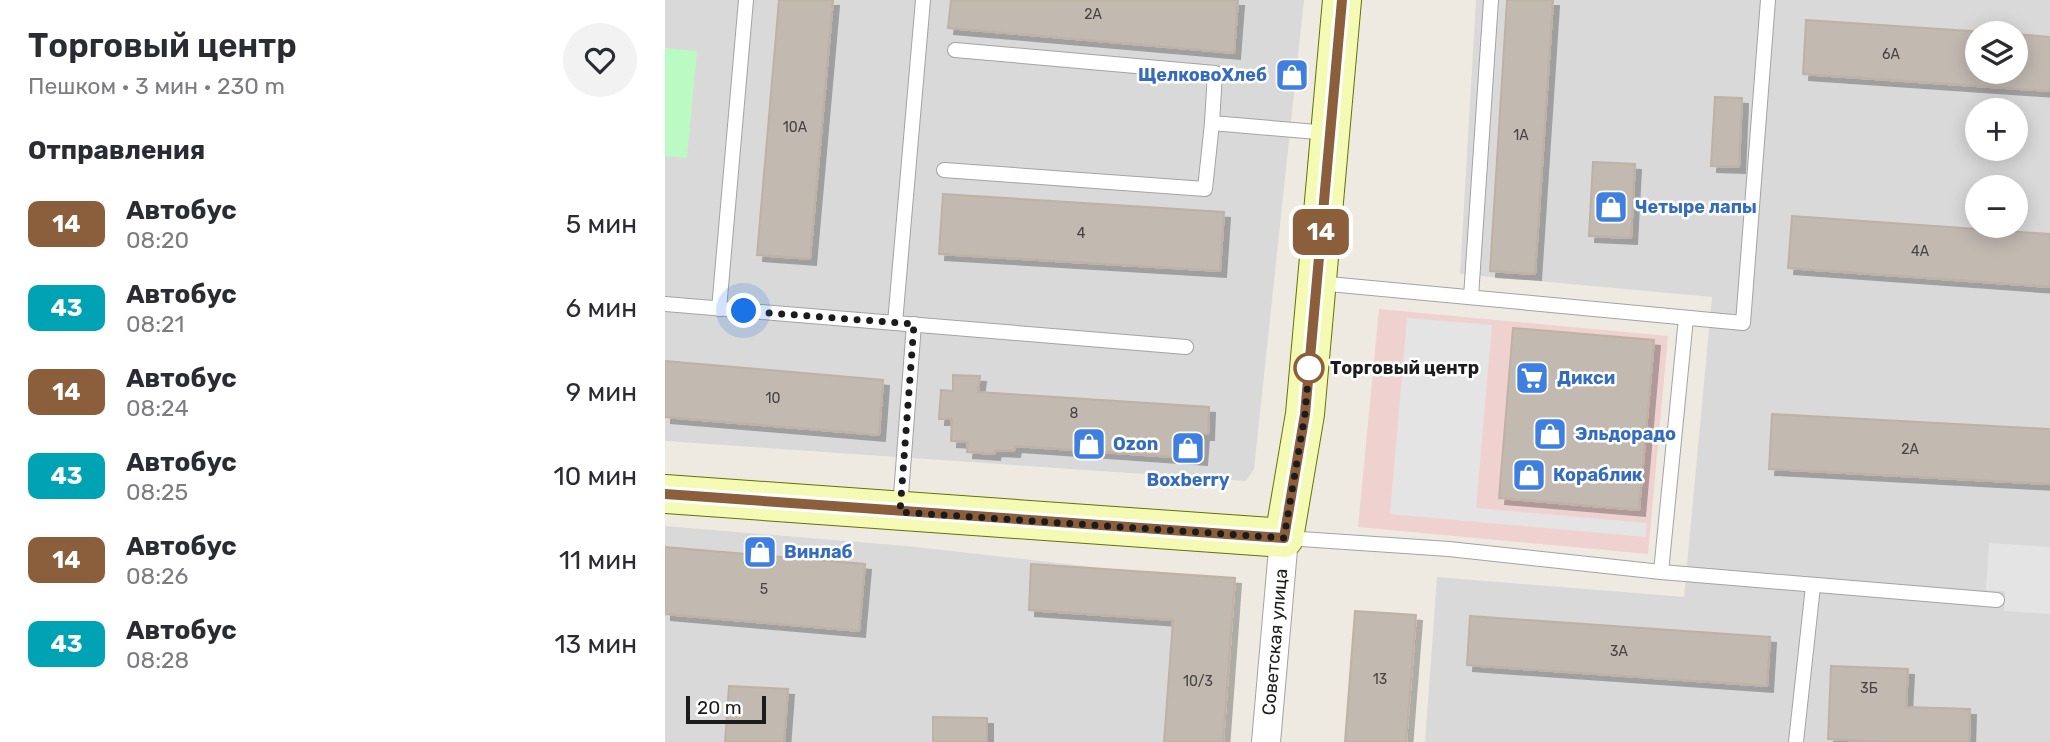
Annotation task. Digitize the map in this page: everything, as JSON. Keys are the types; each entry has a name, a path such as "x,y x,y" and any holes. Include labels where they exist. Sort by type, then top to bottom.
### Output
{"street":[{"name":"Советская улица","path":"1266,742 1284,538 1305,414 1342,0"},
{"path":"665,494 1284,538"}],"lane":[{"path":"719,309 746,0"},
{"path":"895,323 923,0"},
{"path":"1471,298 1491,0"},
{"path":"1316,283 1743,323 1768,0"},
{"path":"944,170 1205,189 1212,123 1215,74 955,50"},
{"path":"1212,123 1330,133"},
{"path":"665,304 1186,346"},
{"path":"1661,572 1686,318"},
{"path":"900,512 914,324"},
{"path":"1284,538 1449,549 1661,572 1997,600"},
{"path":"1796,742 1813,586"}],"shaded area":[{"path":"665,0 1304,0 1254,469 1246,481 665,441"},
{"path":"1476,0 2050,0 2050,742 1425,742 1437,577 1684,597 1712,297 1460,274"},
{"path":"1379,309 1668,336 1648,554 1358,527"},
{"path":"1407,318 1492,325 1476,508 1647,523 1646,537 1390,514"},
{"path":"665,526 907,546 1233,583 1224,742 665,742"},
{"path":"1989,543 2050,547 2050,614 2004,611 2005,591 1986,590"}],"green space":[{"path":"665,48 697,51 687,158 665,156"}],"building":[{"path":"779,0 833,0 810,259 757,255"},
{"path":"951,0 1238,0 1234,53 948,28"},
{"path":"1507,0 1553,0 1535,274 1490,271"},
{"path":"1806,20 1965,31 1965,84 2028,84 2028,35 2050,37 2050,91 1803,74"},
{"path":"1715,97 1742,98 1739,167 1711,166"},
{"path":"1593,162 1635,164 1631,238 1589,236"},
{"path":"943,194 1224,212 1220,271 939,254"},
{"path":"1792,216 1965,228 1965,238 2028,238 2028,232 2050,234 2050,287 1788,268"},
{"path":"1513,328 1654,340 1639,510 1499,498"},
{"path":"665,361 883,380 879,435 665,417"},
{"path":"953,375 980,376 978,392 1209,407 1208,434 1203,434 1201,459 1015,446 1014,451 995,450 994,454 967,452 968,442 951,441 952,419 939,419 941,390 953,391"},
{"path":"1772,414 2050,429 2050,484 1769,469"},
{"path":"665,547 865,564 859,631 665,614"},
{"path":"1031,564 1235,578 1223,742 1164,742 1173,620 1029,610"},
{"path":"1355,611 1416,615 1406,742 1345,742"},
{"path":"1470,616 1770,637 1767,686 1467,665"},
{"path":"1831,666 1908,669 1906,707 1970,709 1969,742 1828,739"},
{"path":"729,686 788,689 784,742 725,742"},
{"path":"933,717 987,718 987,742 933,742"}],"bus line":[{"name":"14","path":"665,494 1284,538 1305,414 1342,0"}],"place":[{"name":"ЩелковоХлеб","path":"1292,75"},
{"name":"Четыре лапы","path":"1611,207"},
{"name":"Торговый центр","path":"1309,368"},
{"name":"Дикси","path":"1532,378"},
{"name":"Эльдорадо","path":"1550,434"},
{"name":"Ozon","path":"1089,444"},
{"name":"Boxberry","path":"1188,448"},
{"name":"Кораблик","path":"1529,475"},
{"name":"Винлаб","path":"760,552"}],"route":[{"path":"744,311 914,324 900,512 1284,538 1305,414 1309,368"}]}
